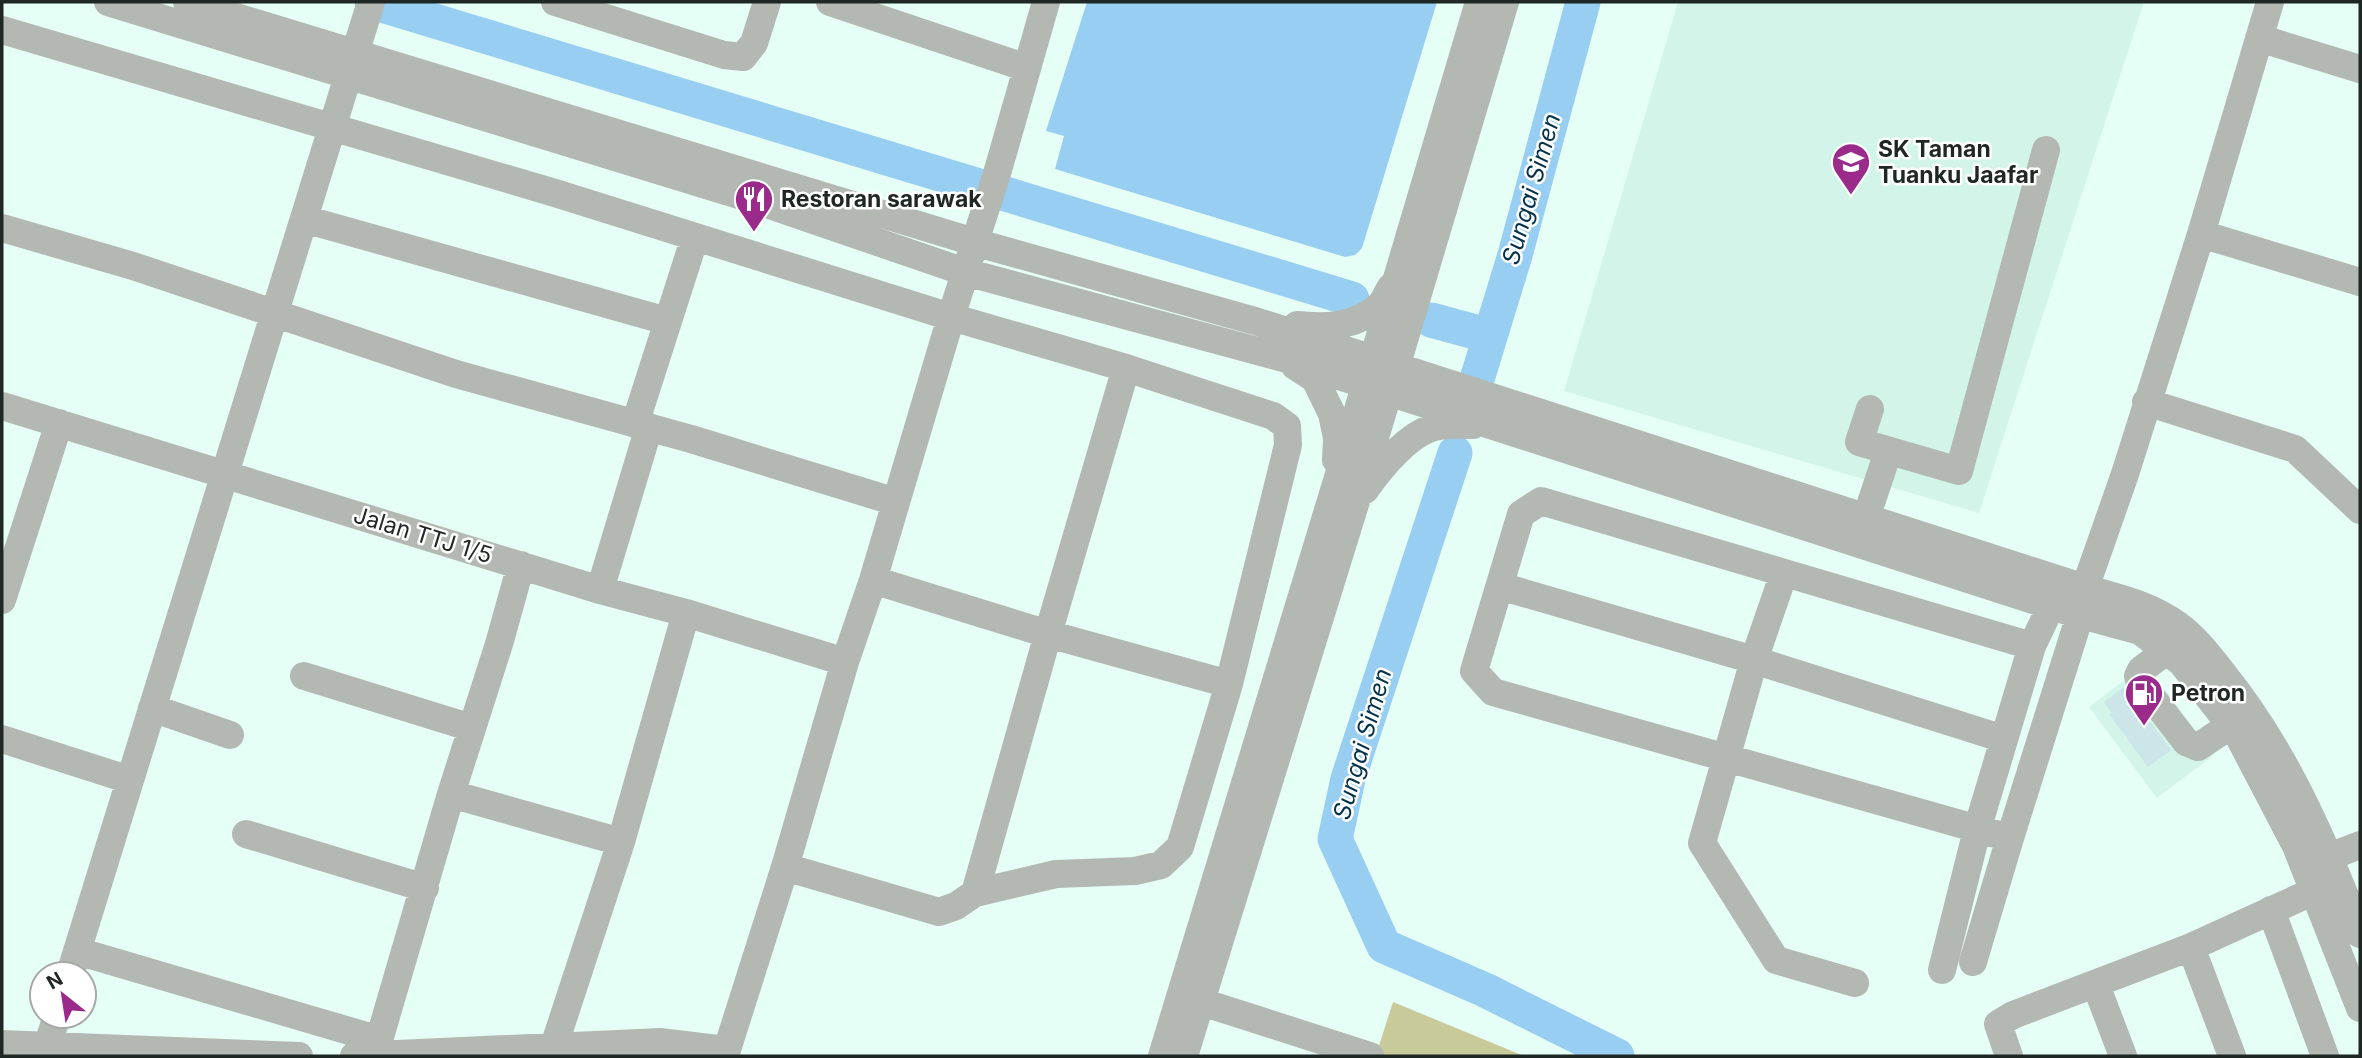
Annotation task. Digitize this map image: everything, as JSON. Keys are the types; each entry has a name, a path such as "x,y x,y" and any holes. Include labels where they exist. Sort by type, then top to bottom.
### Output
{"street":[{"path":"108,2 351,64 1255,321 1537,439 2051,606 2082,602 2147,606 2180,626 2207,653 2244,699 2279,753 2330,857 2360,934"},
{"path":"187,2 351,64 965,272 1283,358 1381,375 1866,518 2082,602 2140,631 2181,662 2231,725 2265,782 2309,879 2360,1008"},
{"path":"555,2 724,55 743,57 754,43 767,2"},
{"path":"830,2 1027,68"},
{"path":"98,970 370,1050 660,1042 726,1053 986,210 1046,2"},
{"path":"1381,375 1399,274 1479,2"},
{"path":"1184,1056 1191,999 1381,375 1506,2"},
{"path":"1973,962 2082,602 2201,234 2270,2"},
{"path":"74,960 369,9"},
{"path":"2,30 332,126 951,317 1126,368 1273,416 1287,426 1288,445 1229,684 1180,847 1161,865 1135,871 1056,874 975,893 956,906 939,912 785,867"},
{"path":"2259,38 2360,69"},
{"path":"1870,409 1859,442 1959,471 2046,150"},
{"path":"304,219 667,321"},
{"path":"2,228 133,266 456,374 896,502"},
{"path":"2201,234 2360,282"},
{"path":"600,590 667,321 695,237"},
{"path":"1255,321 1320,327 1349,323 1379,306 1399,274"},
{"path":"1283,358 1315,379 1332,414 1346,493"},
{"path":"975,893 1126,368"},
{"path":"2146,402 2295,449 2360,510"},
{"name":"Jalan TTJ 1/5","path":"2,406 600,590 686,613 845,662"},
{"path":"2,600 59,423"},
{"path":"1346,493 1374,476 1398,450 1422,432 1438,426 1479,425 1537,439"},
{"path":"1866,518 1888,452"},
{"path":"2010,838 1493,692 1474,671 1521,514 1541,501 2032,646"},
{"path":"370,1050 425,888 521,565"},
{"path":"1784,573 1754,660 1702,842 1776,960 1855,983"},
{"path":"873,580 1048,634 1229,684"},
{"path":"1500,586 1754,660 2004,739"},
{"path":"1942,970 2004,739 2032,646 2051,606"},
{"path":"554,1046 621,842 686,613"},
{"path":"2166,651 2141,670 2138,676 2186,742 2198,747 2231,725"},
{"path":"304,676 472,728"},
{"path":"152,708 230,735"},
{"path":"2,739 130,780"},
{"path":"451,794 621,842"},
{"path":"246,834 425,888"},
{"path":"2008,1056 1998,1024 2013,1015 2191,947 2271,910 2309,879 2330,857 2360,845"},
{"path":"2271,910 2325,1056"},
{"path":"2191,947 2232,1056"},
{"path":"2096,985 2123,1056"},
{"path":"1191,999 1326,1049 1370,1056"},
{"path":"1162,1056 1191,999"},
{"path":"47,1047 52,1030"},
{"path":"2,1044 299,1056"}],"shaded area":[{"name":"SK Taman Tuanku Jaafar","path":"1678,2 2144,2 1979,513 1564,391"},
{"path":"2146,664 2214,755 2157,798 2089,707"}],"green space":[{"path":"1393,1002 1524,1056 1388,1056 1377,1052"}],"water":[{"path":"1087,2 1437,2 1362,248 1355,255 1345,257 1055,169 1064,136 1046,131"}],"building":[{"path":"2124,687 2171,750 2148,767 2109,714 2111,712 2104,702"}],"waterway":[{"path":"372,2 1352,299"},
{"name":"Sungai Simen","path":"1478,376 1515,255 1583,2"},
{"path":"1431,320 1490,336"},
{"name":"Sungai Simen","path":"1455,453 1348,779 1335,839 1384,946 1485,990 1617,1056"}],"place":[{"name":"SK Taman Tuanku Jaafar","path":"1851,196"},
{"name":"Restoran sarawak","path":"754,233"},
{"name":"Petron","path":"2144,727"}]}
